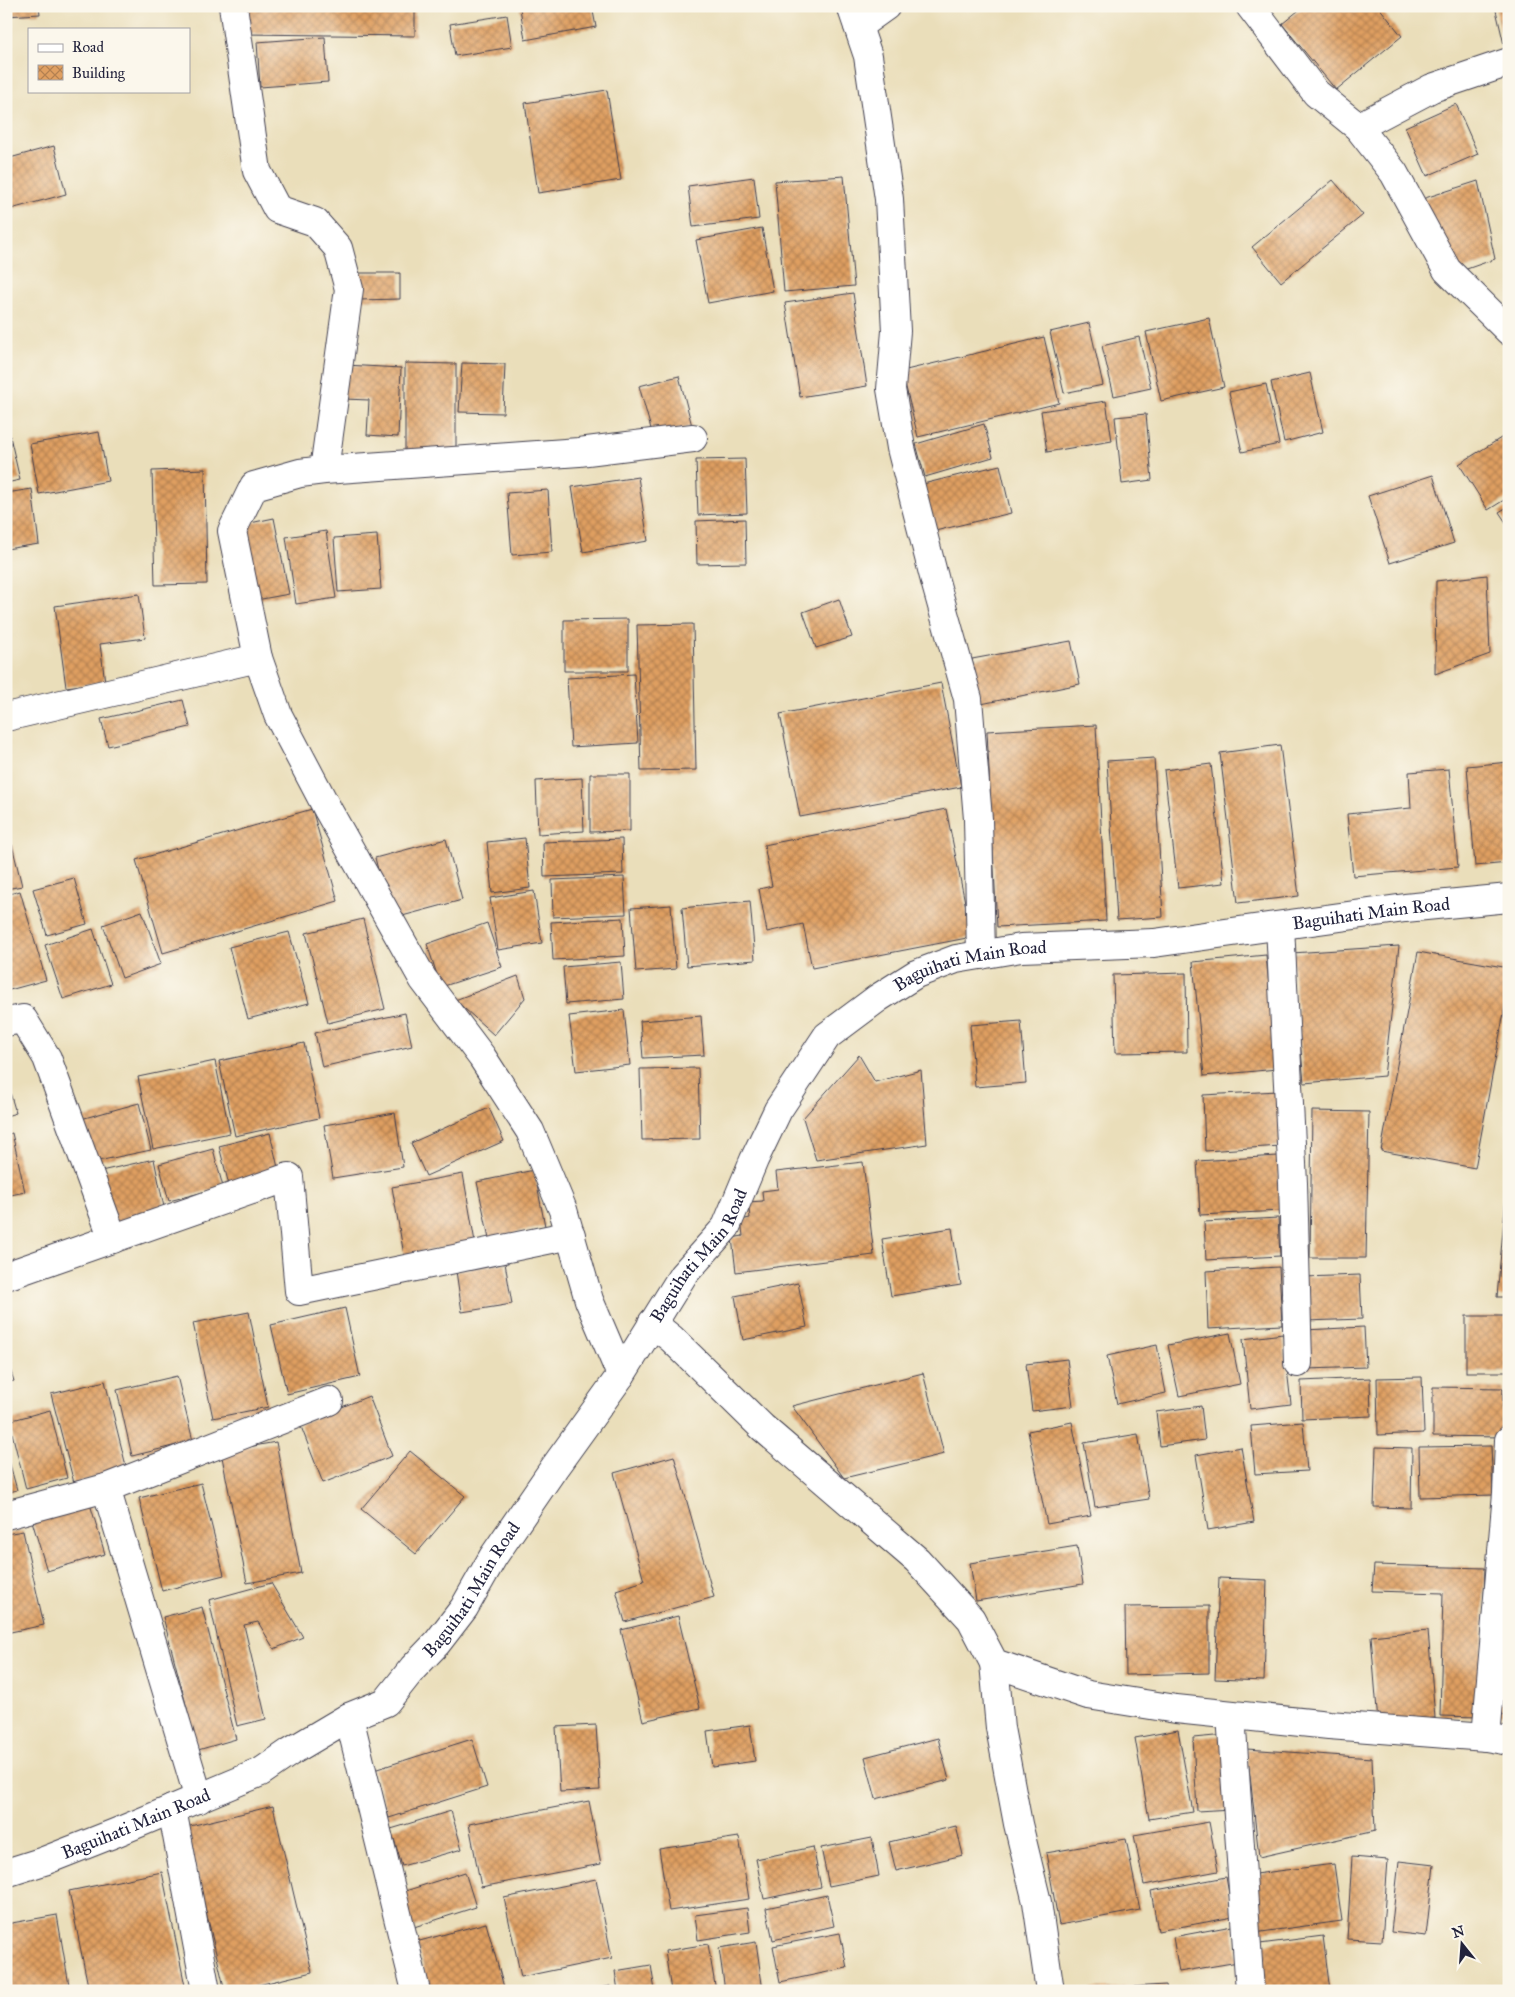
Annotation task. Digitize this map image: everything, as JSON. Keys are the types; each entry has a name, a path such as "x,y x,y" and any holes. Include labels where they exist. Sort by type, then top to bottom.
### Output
{"street":[{"path":"233,6 257,171 277,209 315,222 338,248 349,289 324,470"},
{"path":"886,6 854,16 868,56 889,199 896,332 892,389 901,448 968,699 978,819 981,955"},
{"path":"1250,6 1316,93 1358,127 1394,173 1446,270 1509,330"},
{"path":"1358,127 1432,88 1509,62"},
{"path":"621,1375 589,1300 563,1210 530,1131 482,1057 423,979 328,810 278,715 258,658 232,531 254,486 300,473 579,452 693,438"},
{"path":"6,717 258,658"},
{"name":"Baguihati Main Road","path":"6,1873 53,1857 172,1810 261,1772 290,1752 349,1717 386,1702 413,1668 437,1643 464,1608 493,1557 548,1476 621,1375 683,1275 726,1228 754,1160 778,1110 828,1036 878,998 916,974 956,959 1022,948 1154,943 1405,908 1509,898"},
{"path":"1280,926 1293,1183 1298,1363"},
{"path":"6,1022 23,1019 48,1058 113,1239"},
{"path":"6,1276 289,1177 299,1291 571,1235"},
{"path":"652,1323 762,1427 916,1560 971,1620 994,1663 1000,1728 1018,1824 1037,1902 1050,1991"},
{"path":"6,1515 106,1488 329,1401"},
{"path":"994,1663 1088,1695 1176,1709 1339,1726 1497,1739 1509,1440"},
{"path":"106,1488 199,1799"},
{"path":"1232,1715 1250,1991"},
{"path":"349,1717 416,1991"},
{"path":"172,1810 206,1991"}],"building":[{"path":"6,6 39,6 40,14 6,16"},
{"path":"243,6 415,6 415,36 242,34"},
{"path":"532,6 592,6 596,27 525,40 520,8"},
{"path":"1304,6 1378,6 1402,36 1336,90 1282,24"},
{"path":"1495,6 1509,6 1509,48 1505,49"},
{"path":"507,15 512,47 455,56 450,24"},
{"path":"325,37 328,82 260,87 257,42"},
{"path":"607,90 621,180 538,193 525,103"},
{"path":"1456,104 1478,154 1427,176 1405,127"},
{"path":"54,146 66,194 11,209 6,193 6,159"},
{"path":"844,176 854,286 784,292 775,181"},
{"path":"754,177 759,219 693,227 688,186"},
{"path":"1333,180 1363,215 1281,282 1252,247"},
{"path":"1478,181 1495,259 1461,271 1422,199"},
{"path":"762,228 773,291 708,303 696,240"},
{"path":"359,273 400,273 400,299 359,300"},
{"path":"853,293 867,386 800,397 785,303"},
{"path":"1209,318 1224,387 1161,401 1146,332"},
{"path":"1089,323 1103,385 1064,393 1050,332"},
{"path":"1044,337 1059,403 918,437 902,371"},
{"path":"1139,337 1151,388 1114,396 1102,346"},
{"path":"405,363 456,364 456,452 405,452"},
{"path":"462,363 505,364 503,413 459,412"},
{"path":"345,365 401,368 398,437 367,435 369,400 344,399"},
{"path":"1310,373 1323,432 1284,442 1271,382"},
{"path":"679,376 692,426 653,436 639,386"},
{"path":"1266,384 1279,444 1242,452 1229,392"},
{"path":"1106,401 1112,441 1047,452 1041,411"},
{"path":"1146,414 1152,480 1122,484 1115,417"},
{"path":"6,419 20,480 6,483"},
{"path":"984,424 993,457 925,477 916,444"},
{"path":"99,432 108,481 39,494 30,444"},
{"path":"1509,433 1509,497 1488,510 1459,464"},
{"path":"745,459 747,513 698,515 696,460"},
{"path":"1000,465 1011,513 935,531 923,484"},
{"path":"205,469 207,584 155,585 152,471"},
{"path":"1433,475 1454,543 1390,563 1368,496"},
{"path":"638,477 648,541 583,552 572,487"},
{"path":"32,489 39,544 6,549 6,493"},
{"path":"548,490 552,552 512,555 507,493"},
{"path":"1509,506 1509,527 1499,512"},
{"path":"274,518 289,594 251,601 236,526"},
{"path":"745,519 746,563 697,564 696,521"},
{"path":"326,531 336,598 296,604 286,537"},
{"path":"377,535 381,589 338,592 334,538"},
{"path":"1487,575 1490,654 1435,674 1436,581"},
{"path":"139,594 145,638 100,644 105,682 66,687 55,606"},
{"path":"839,599 852,637 816,648 803,612"},
{"path":"628,619 628,671 564,671 564,620"},
{"path":"693,624 696,770 641,771 637,625"},
{"path":"1071,641 1080,684 981,704 972,659"},
{"path":"634,674 638,743 571,747 567,678"},
{"path":"941,683 961,787 800,817 780,714"},
{"path":"183,700 190,727 108,746 101,719"},
{"path":"1096,725 1106,921 997,927 987,731"},
{"path":"1280,745 1299,896 1238,903 1220,753"},
{"path":"1154,758 1163,917 1117,920 1107,761"},
{"path":"1509,762 1509,863 1475,866 1467,766"},
{"path":"1211,764 1224,883 1178,888 1164,770"},
{"path":"1449,769 1458,867 1353,876 1347,814 1411,808 1409,772"},
{"path":"590,774 630,774 630,831 590,832"},
{"path":"582,778 584,831 538,834 536,781"},
{"path":"312,809 338,901 163,953 136,860"},
{"path":"946,809 972,937 812,968 803,924 767,932 759,889 772,886 764,845"},
{"path":"525,838 530,888 492,893 487,842"},
{"path":"446,839 462,900 391,919 375,858"},
{"path":"622,839 623,874 544,877 543,842"},
{"path":"12,845 22,886 6,889 6,847"},
{"path":"624,877 626,914 553,917 552,880"},
{"path":"74,878 87,924 47,935 33,889"},
{"path":"20,891 46,980 6,991 6,895"},
{"path":"534,891 542,943 498,950 490,898"},
{"path":"750,901 755,960 687,966 682,908"},
{"path":"671,905 676,969 636,972 631,908"},
{"path":"142,911 161,964 122,978 103,925"},
{"path":"623,918 625,956 553,960 551,922"},
{"path":"363,919 385,1009 328,1023 306,933"},
{"path":"487,923 502,967 441,987 427,944"},
{"path":"93,929 111,984 63,999 45,945"},
{"path":"289,932 309,1003 248,1019 229,947"},
{"path":"1399,946 1384,1076 1304,1083 1292,953"},
{"path":"1418,952 1509,968 1509,985 1475,1168 1381,1151"},
{"path":"1266,955 1277,1069 1204,1076 1193,962"},
{"path":"621,962 624,999 566,1004 563,967"},
{"path":"1186,973 1187,1052 1115,1053 1113,975"},
{"path":"518,976 525,998 494,1035 455,1000"},
{"path":"624,1010 630,1065 576,1071 569,1016"},
{"path":"405,1013 412,1046 322,1067 315,1033"},
{"path":"701,1016 704,1055 643,1058 640,1021"},
{"path":"1021,1021 1026,1083 975,1087 970,1025"},
{"path":"304,1043 319,1118 235,1136 219,1061"},
{"path":"859,1055 875,1082 921,1070 927,1144 816,1160 803,1118"},
{"path":"215,1061 230,1133 153,1149 138,1077"},
{"path":"698,1068 700,1139 642,1140 640,1069"},
{"path":"6,1079 16,1113 6,1116"},
{"path":"1278,1091 1281,1146 1205,1151 1203,1095"},
{"path":"139,1103 151,1150 93,1162 81,1119"},
{"path":"489,1108 504,1141 426,1176 411,1143"},
{"path":"1312,1111 1369,1112 1366,1258 1310,1258"},
{"path":"395,1113 403,1167 333,1178 324,1125"},
{"path":"12,1133 25,1192 6,1196 6,1135"},
{"path":"270,1133 279,1172 229,1185 219,1146"},
{"path":"213,1149 223,1187 169,1201 159,1164"},
{"path":"1278,1156 1281,1211 1200,1215 1197,1161"},
{"path":"154,1159 165,1212 114,1223 101,1171"},
{"path":"863,1162 874,1255 736,1272 732,1238 743,1236 741,1220 750,1218 748,1202 763,1201 762,1191 778,1189 776,1172"},
{"path":"534,1170 545,1226 489,1238 477,1182"},
{"path":"463,1174 475,1242 404,1255 392,1187"},
{"path":"1507,1185 1509,1297 1497,1297"},
{"path":"1278,1218 1280,1256 1206,1260 1204,1222"},
{"path":"952,1228 961,1285 891,1296 882,1239"},
{"path":"505,1263 512,1304 462,1312 456,1271"},
{"path":"1279,1267 1282,1325 1208,1329 1206,1271"},
{"path":"1360,1275 1362,1319 1306,1321 1304,1277"},
{"path":"798,1283 807,1327 743,1340 735,1296"},
{"path":"345,1308 360,1377 287,1394 271,1325"},
{"path":"249,1312 268,1407 213,1418 193,1323"},
{"path":"1466,1316 1509,1316 1509,1372 1466,1372"},
{"path":"1364,1327 1366,1367 1307,1369 1305,1330"},
{"path":"1230,1333 1240,1384 1179,1396 1168,1345"},
{"path":"1283,1334 1291,1404 1250,1409 1243,1339"},
{"path":"1157,1345 1166,1393 1117,1404 1107,1356"},
{"path":"6,1357 14,1381 6,1383"},
{"path":"1067,1359 1073,1406 1032,1411 1026,1364"},
{"path":"923,1373 944,1454 844,1478 792,1406"},
{"path":"177,1376 193,1441 132,1456 117,1390"},
{"path":"1422,1377 1424,1433 1378,1435 1377,1378"},
{"path":"1370,1378 1371,1416 1302,1419 1301,1381"},
{"path":"105,1381 127,1470 74,1483 51,1394"},
{"path":"1433,1387 1503,1388 1502,1437 1433,1436"},
{"path":"369,1396 392,1456 323,1483 300,1424"},
{"path":"1201,1406 1205,1440 1160,1446 1156,1412"},
{"path":"50,1410 67,1478 26,1489 9,1421"},
{"path":"1072,1422 1091,1516 1047,1524 1028,1431"},
{"path":"1303,1422 1307,1471 1255,1474 1251,1426"},
{"path":"1138,1434 1149,1499 1095,1507 1084,1443"},
{"path":"276,1442 301,1573 247,1583 221,1452"},
{"path":"1491,1446 1493,1495 1420,1497 1419,1447"},
{"path":"1241,1447 1254,1522 1208,1530 1196,1455"},
{"path":"1376,1447 1412,1448 1411,1508 1374,1507"},
{"path":"6,1450 17,1490 6,1493"},
{"path":"410,1451 465,1496 416,1554 361,1509"},
{"path":"674,1456 714,1597 625,1622 616,1590 644,1581 614,1473"},
{"path":"201,1483 224,1575 162,1591 139,1498"},
{"path":"90,1504 105,1554 47,1571 32,1521"},
{"path":"23,1531 44,1625 6,1633 6,1534"},
{"path":"1077,1546 1083,1584 976,1601 970,1563"},
{"path":"1374,1565 1485,1568 1480,1717 1440,1716 1443,1593 1372,1591"},
{"path":"1219,1578 1267,1580 1264,1681 1215,1679"},
{"path":"271,1583 303,1637 274,1649 258,1622 244,1625 266,1719 237,1726 209,1600"},
{"path":"1509,1599 1509,1715 1494,1714"},
{"path":"1209,1606 1209,1673 1126,1675 1125,1607"},
{"path":"202,1607 236,1739 198,1750 163,1617"},
{"path":"678,1616 700,1708 643,1721 621,1630"},
{"path":"1428,1630 1435,1718 1378,1723 1371,1636"},
{"path":"596,1725 600,1790 560,1792 556,1727"},
{"path":"750,1725 755,1761 712,1767 707,1731"},
{"path":"1178,1730 1193,1812 1149,1819 1135,1738"},
{"path":"1226,1735 1231,1809 1197,1811 1193,1738"},
{"path":"938,1738 949,1780 876,1799 865,1757"},
{"path":"472,1739 487,1787 389,1818 374,1770"},
{"path":"1247,1749 1372,1758 1375,1831 1259,1857"},
{"path":"589,1801 601,1864 481,1887 469,1824"},
{"path":"273,1806 312,1972 234,1991 225,1991 186,1827"},
{"path":"451,1811 462,1849 402,1866 391,1829"},
{"path":"1209,1822 1218,1871 1144,1885 1134,1835"},
{"path":"956,1826 963,1855 896,1871 889,1842"},
{"path":"739,1837 749,1899 669,1911 659,1849"},
{"path":"872,1838 879,1876 829,1886 821,1848"},
{"path":"1126,1839 1140,1910 1059,1925 1046,1853"},
{"path":"813,1847 821,1887 764,1899 756,1859"},
{"path":"1352,1857 1388,1860 1382,1941 1347,1939"},
{"path":"1399,1861 1434,1865 1426,1936 1391,1932"},
{"path":"1334,1864 1342,1921 1254,1933 1247,1875"},
{"path":"162,1872 186,1991 89,1991 69,1891"},
{"path":"465,1872 476,1907 411,1928 399,1893"},
{"path":"1226,1877 1233,1917 1158,1931 1151,1891"},
{"path":"596,1879 612,1958 521,1977 504,1898"},
{"path":"827,1895 834,1926 773,1940 766,1908"},
{"path":"747,1908 750,1932 698,1940 695,1915"},
{"path":"57,1915 70,1991 6,1991 6,1924"},
{"path":"486,1923 505,1991 430,1991 416,1942"},
{"path":"1232,1926 1238,1962 1179,1972 1173,1937"},
{"path":"840,1933 847,1968 780,1982 773,1946"},
{"path":"1323,1936 1330,1991 1257,1991 1252,1945"},
{"path":"756,1942 763,1991 725,1991 719,1948"},
{"path":"708,1944 716,1991 671,1991 665,1951"},
{"path":"651,1965 655,1991 618,1991 615,1971"},
{"path":"1166,1985 1167,1991 1091,1991 1091,1989"},
{"path":"610,1986 611,1991 590,1991 590,1990"}]}
